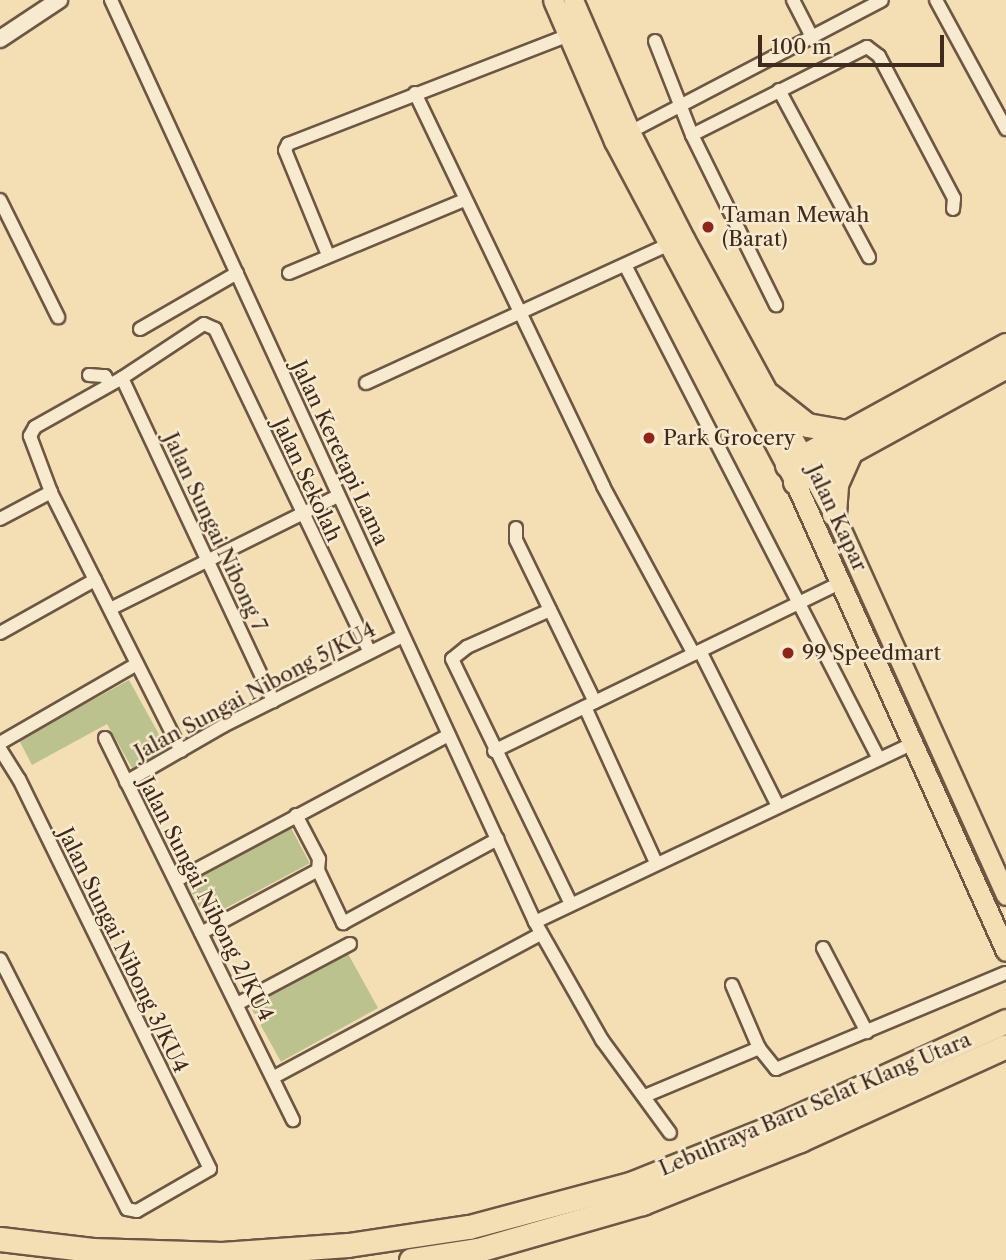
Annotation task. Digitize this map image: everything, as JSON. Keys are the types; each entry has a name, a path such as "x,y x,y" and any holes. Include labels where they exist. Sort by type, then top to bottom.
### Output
{"highway":[{"name":"Jalan Kapar","path":"553,0 567,36 668,245 799,469 834,514 1001,868 1006,895"},
{"name":"Jalan Kapar","path":"573,0 630,132 769,395 842,582 1006,951"},
{"path":"799,469 1006,345"},
{"path":"769,395 807,425 848,441 1006,366"},
{"path":"834,514 835,484 848,441"},
{"name":"Lebuhraya Baru Selat Klang Utara","path":"0,1239 157,1253 222,1254 348,1245 469,1227 637,1193 1006,1021"},
{"name":"Lebuhraya Baru Selat Klang Utara","path":"411,1260 478,1250 637,1193 800,1140 1006,1046"}],"street":[{"path":"0,39 59,0"},
{"name":"Jalan Keretapi Lama","path":"111,0 538,928 602,1040 670,1133"},
{"path":"793,0 812,37"},
{"path":"630,132 882,0"},
{"path":"940,2 1004,128"},
{"path":"328,255 285,150 288,144 567,36"},
{"path":"655,41 692,135 776,305"},
{"path":"692,135 867,47 885,68 954,198 953,209"},
{"path":"779,90 869,257"},
{"path":"415,93 603,486 697,653 778,806"},
{"path":"0,200 58,317"},
{"path":"289,273 464,200"},
{"path":"366,383 626,267 668,245"},
{"path":"626,267 796,604 879,759"},
{"path":"140,329 237,273"},
{"name":"Jalan Sekolah","path":"122,378 204,324 211,324 300,514 369,651"},
{"path":"89,375 105,376 109,384"},
{"path":"122,378 35,428 30,436 51,492 181,751"},
{"name":"Jalan Sungai Nibong 7","path":"122,378 273,701"},
{"path":"0,519 51,492"},
{"path":"110,609 206,559 338,496"},
{"path":"516,528 516,540 550,610 656,863"},
{"path":"0,633 95,580"},
{"path":"494,751 842,582"},
{"path":"550,610 452,659 494,751 571,904"},
{"name":"Jalan Sungai Nibong 5/KU4","path":"126,782 273,701 402,636"},
{"path":"0,746 137,664"},
{"path":"177,880 449,735"},
{"name":"Jalan Sungai Nibong 2/KU4","path":"104,738 177,880 293,1120"},
{"path":"274,1077 538,928 571,904 914,743"},
{"name":"Jalan Sungai Nibong 3/KU4","path":"0,746 19,779 210,1169 136,1211 127,1209 0,959"},
{"path":"296,815 319,859 318,870 344,923 498,839"},
{"path":"201,933 318,870"},
{"path":"237,1004 350,944"},
{"path":"823,947 867,1032"},
{"path":"732,985 768,1065 784,1068 1006,972"},
{"path":"645,1096 759,1048"}],"green space":[{"path":"129,680 167,749 132,768 107,724 32,765 19,740"},
{"path":"291,828 310,863 206,919 187,883"},
{"path":"347,952 378,1008 281,1062 250,1006"}],"place":[{"name":"Taman Mewah (Barat)","path":"708,227"},
{"name":"Park Grocery","path":"649,438"},
{"name":"99 Speedmart","path":"788,653"}]}
